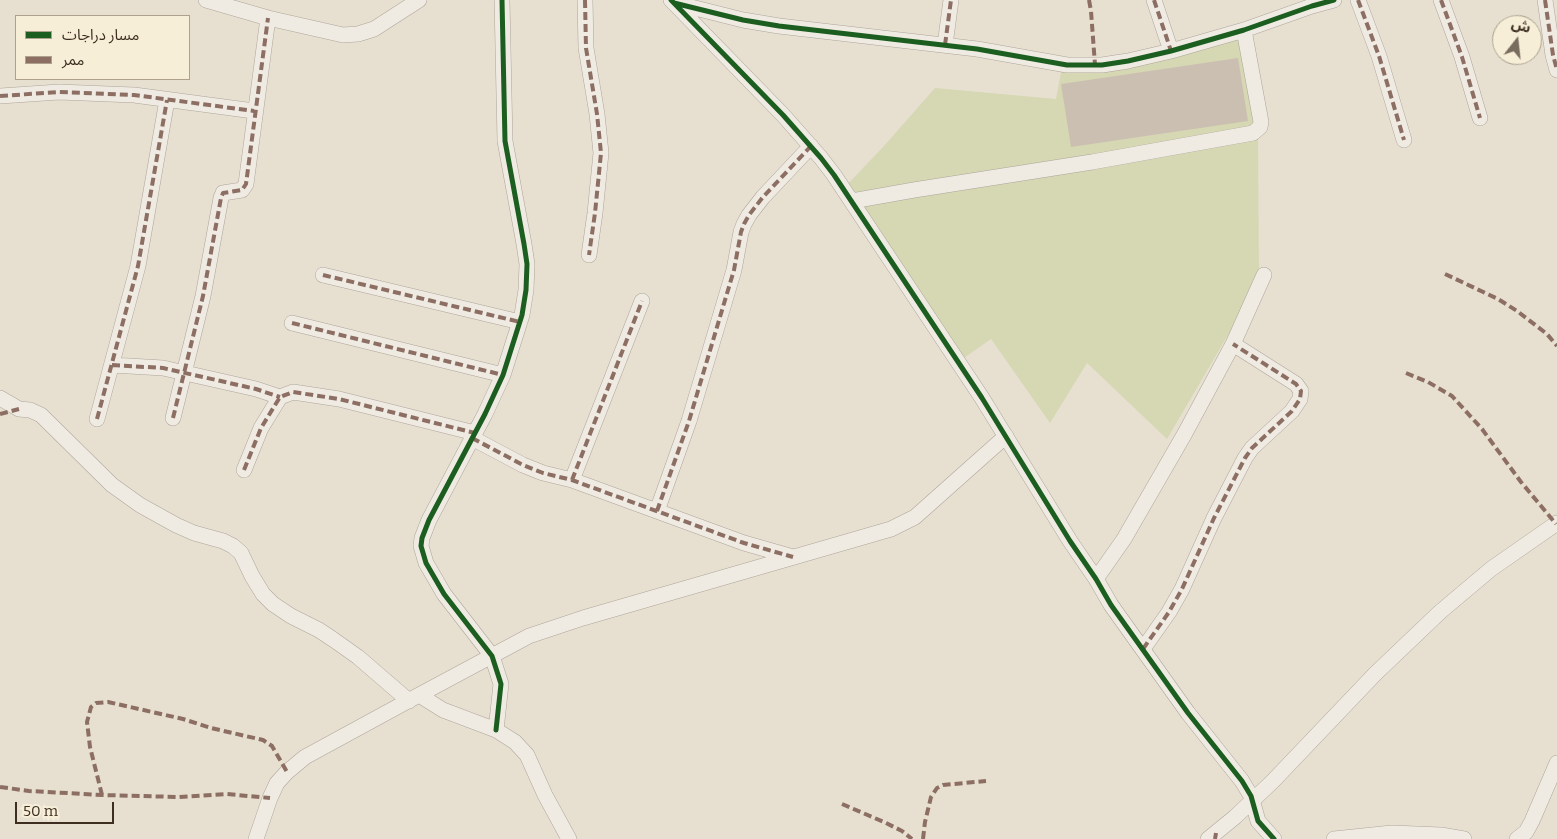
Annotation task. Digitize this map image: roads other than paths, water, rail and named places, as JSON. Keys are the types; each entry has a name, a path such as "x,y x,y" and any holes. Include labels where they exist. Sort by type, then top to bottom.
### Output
{"street":[{"path":"206,0 268,18 343,35 358,34 374,29 419,0"},
{"path":"496,730 500,684 492,656 444,594 426,562 421,546 429,520 503,375 520,322 526,290 527,264 505,142 502,0"},
{"path":"585,0 586,48 597,114 601,153 596,213 589,254"},
{"path":"945,45 951,0"},
{"path":"1154,0 1170,51"},
{"path":"673,2 743,20 779,26 945,45 1067,64 1102,65 1170,51 1244,30 1334,0"},
{"path":"1358,0 1384,73 1404,140"},
{"path":"1442,0 1462,57 1480,118"},
{"path":"1545,0 1557,70"},
{"path":"673,2 783,115 826,163 913,292 1006,436 1111,605 1188,713 1242,781 1252,800 1258,820 1274,839"},
{"path":"173,418 203,296 221,198 223,193 243,190 246,184 254,111 268,18"},
{"path":"852,202 1253,133 1260,127 1261,122 1244,30"},
{"path":"0,96 59,92 134,95 254,111"},
{"path":"97,419 138,266 168,100"},
{"path":"657,511 689,421 734,270 744,224 749,214 763,197 811,146"},
{"path":"323,275 520,322"},
{"path":"1096,579 1136,518 1233,344 1264,275"},
{"path":"572,480 642,301"},
{"path":"292,323 503,375"},
{"path":"1143,649 1169,612 1182,589 1214,518 1245,458 1252,448 1292,411 1300,399 1301,391 1296,384 1233,344"},
{"path":"112,365 162,368 185,372 256,389 280,397"},
{"path":"244,470 261,428 280,397 288,393 298,392 339,399 473,436 533,469 572,480 744,543 793,557"},
{"path":"0,398 19,409 30,410 41,415 112,485 140,505 194,533 223,541 233,546 241,553 263,594 273,604 291,616 319,630 414,698 507,736 527,755 548,802 570,839"},
{"path":"256,839 270,798 277,784 286,772 305,757 529,636 583,618 891,529 910,520 1006,436"},
{"path":"1208,839 1298,756 1375,674 1440,612 1491,569 1557,523"},
{"path":"1518,839 1526,832 1532,821 1557,763"},
{"path":"1334,839 1392,832 1440,835 1464,839"}]}
